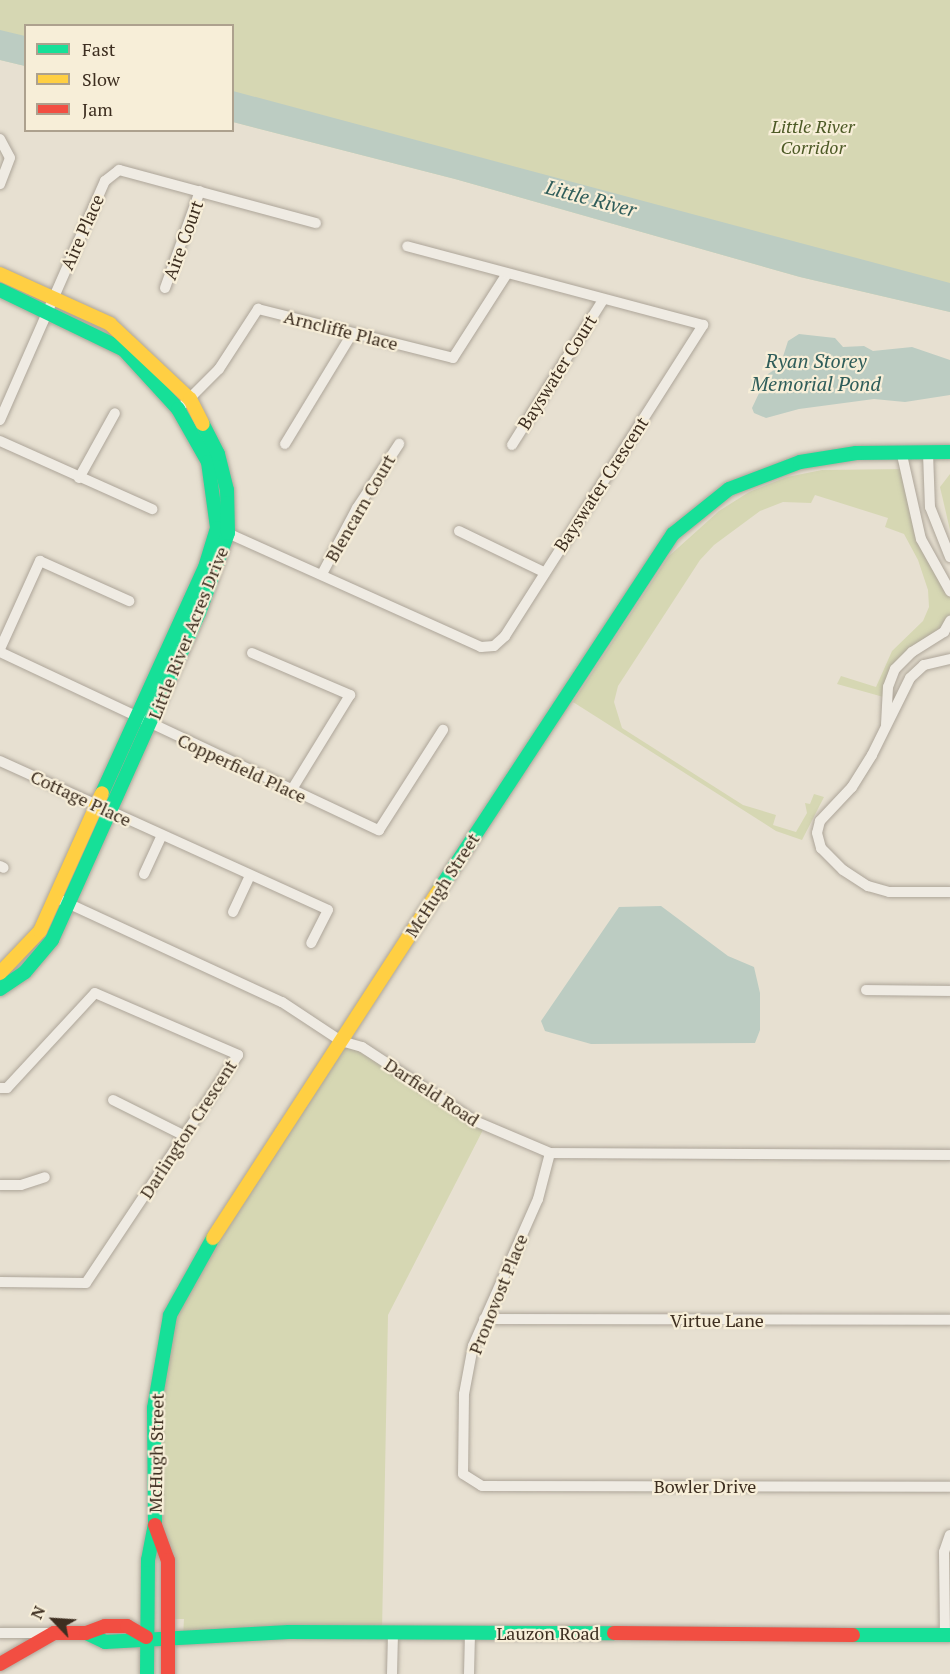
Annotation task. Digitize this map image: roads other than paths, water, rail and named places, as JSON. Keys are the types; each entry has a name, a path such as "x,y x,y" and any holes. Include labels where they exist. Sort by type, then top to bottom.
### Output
{"street":[{"path":"0,139 10,158 0,184"},
{"name":"Aire Place","path":"0,420 105,181 119,170 316,223"},
{"name":"Aire Court","path":"165,288 200,191"},
{"name":"Bayswater Crescent","path":"223,530 481,647 494,646 505,636 703,325 507,275 406,246"},
{"name":"Little River Acres Drive","path":"0,274 110,324 190,399 218,453 227,490 218,569 110,812 46,947 25,972 0,989"},
{"name":"Arncliffe Place","path":"178,409 219,369 258,309 453,358 507,275"},
{"name":"Little River Acres Drive","path":"0,290 124,350 178,409 208,462 223,530 135,717 40,931 17,960 0,973"},
{"name":"Bayswater Court","path":"512,445 603,300"},
{"path":"285,444 352,334"},
{"path":"79,478 115,413"},
{"path":"0,441 152,509"},
{"name":"Blencarn Court","path":"322,574 357,508 399,444"},
{"name":"McHugh Street","path":"147,1674 148,1560 155,1524 154,1408 170,1315 214,1236 673,534 729,489 764,473 801,462 856,453 902,455 950,452"},
{"path":"928,453 930,507 950,557"},
{"path":"902,455 921,539 950,591"},
{"path":"459,531 544,572"},
{"path":"0,650 40,561 129,601"},
{"path":"886,727 887,698 895,669 912,652 944,632 950,621"},
{"name":"Copperfield Place","path":"0,650 149,726 380,830 443,730"},
{"path":"252,653 350,695 291,791"},
{"path":"950,658 924,665 910,678 886,727 852,787 820,821 817,833 821,848 843,870 868,886 889,891 950,892"},
{"name":"Cottage Place","path":"0,761 97,803 110,812 162,837 328,910 311,943"},
{"path":"144,874 162,837"},
{"path":"233,912 250,876"},
{"name":"Darfield Road","path":"54,897 282,1002 341,1041 362,1047 475,1121 550,1153 950,1155"},
{"path":"866,990 950,991"},
{"name":"Darlington Crescent","path":"0,1088 7,1088 95,993 238,1055 86,1283 0,1282"},
{"path":"113,1100 185,1136"},
{"name":"Pronovost Place","path":"463,1474 464,1394 473,1346 538,1199 550,1153"},
{"path":"0,1185 21,1185 45,1177"},
{"name":"Virtue Lane","path":"484,1319 950,1320"},
{"name":"Bowler Drive","path":"463,1474 482,1486 950,1487"},
{"name":"McHugh Street","path":"155,1524 168,1560 168,1674"},
{"path":"947,1635 944,1552 950,1535"},
{"name":"Lauzon Road","path":"0,1633 86,1633 105,1626 127,1626 146,1636 168,1637 393,1632 947,1635"},
{"path":"392,1674 393,1632"},
{"path":"470,1632 470,1674"},
{"path":"0,1664 54,1633"}],"water":[{"path":"0,30 24,36 24,66 0,60"},
{"name":"Little River","path":"234,91 950,283 950,312 800,277 455,179 234,122"},
{"name":"Ryan Storey Memorial Pond","path":"799,334 835,338 843,347 864,346 873,351 912,347 950,360 950,395 905,402 874,399 799,409 766,418 754,413 752,408 768,374 780,366 788,341"},
{"path":"661,906 728,956 754,967 760,993 760,1030 755,1043 591,1044 545,1031 541,1021 619,907"}],"park label":[{"name":"Little River Corridor","path":"813,137"}]}
